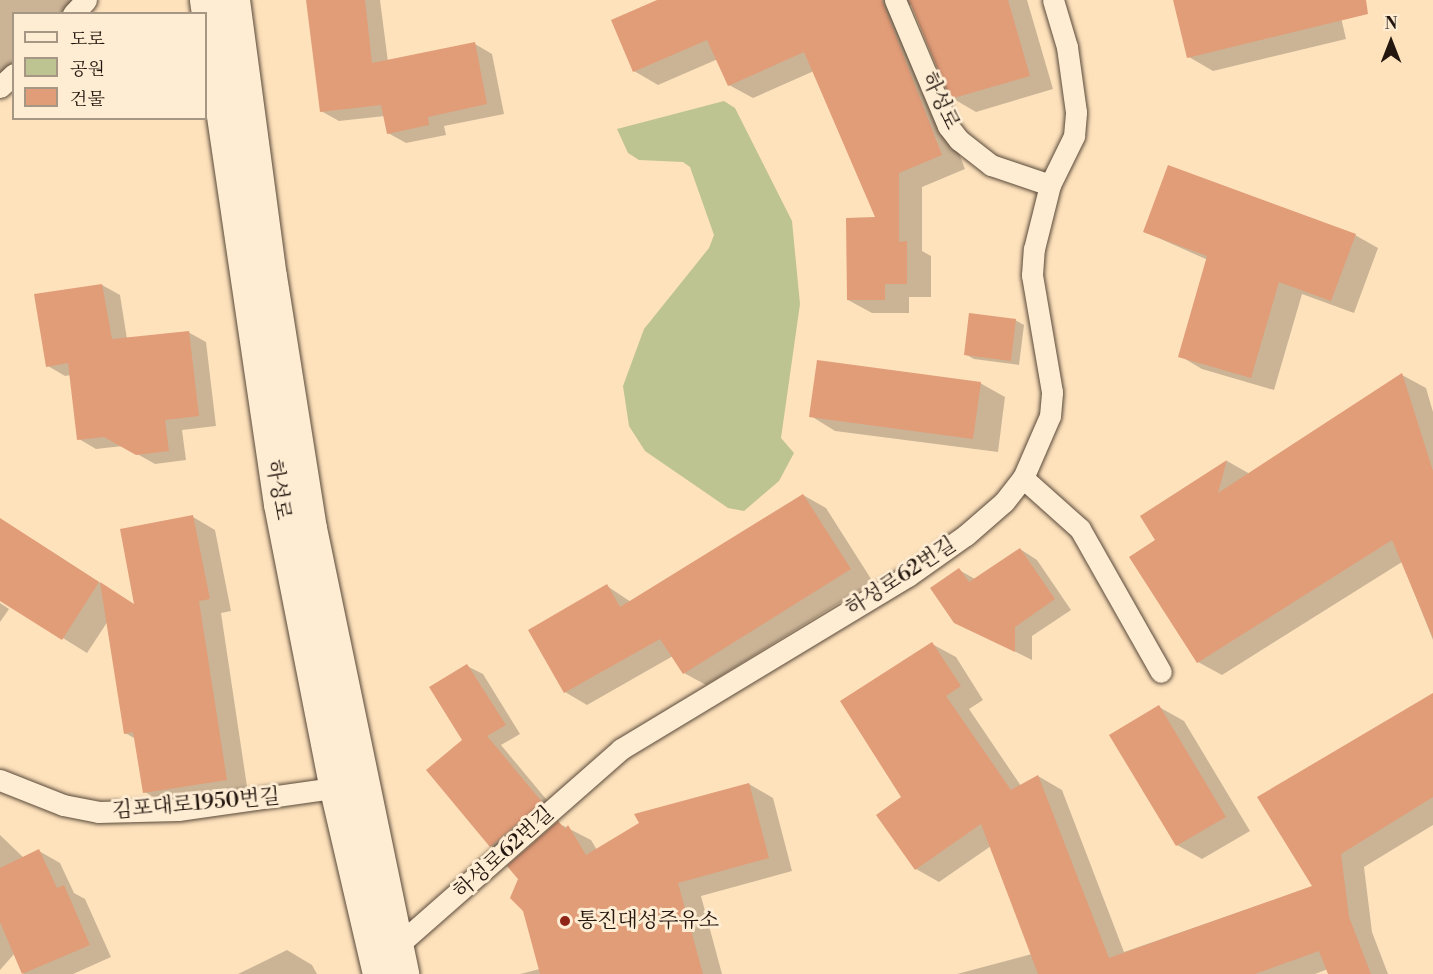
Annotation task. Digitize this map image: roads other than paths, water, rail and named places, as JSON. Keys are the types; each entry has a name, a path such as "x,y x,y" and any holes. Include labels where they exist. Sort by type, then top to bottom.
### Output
{"street":[{"name":"하성로","path":"206,0 279,504 348,786 388,964"},
{"name":"하성로","path":"233,0 270,276 348,786"}],"lane":[{"path":"75,12 86,0"},
{"name":"하성로","path":"895,0 948,126 959,140 991,165 1050,184"},
{"name":"하성로62번길","path":"388,964 621,749 908,576 966,535 1004,502 1023,478 1050,416 1052,392 1032,275 1039,220 1050,184 1067,157 1076,112 1067,47 1053,0"},
{"path":"0,87 12,76"},
{"path":"1023,478 1080,529 1161,672"},
{"name":"김포대로1950번길","path":"0,780 63,805 98,812 178,810 348,786"}],"place":[{"name":"통진대성주유소","path":"565,921"}]}
